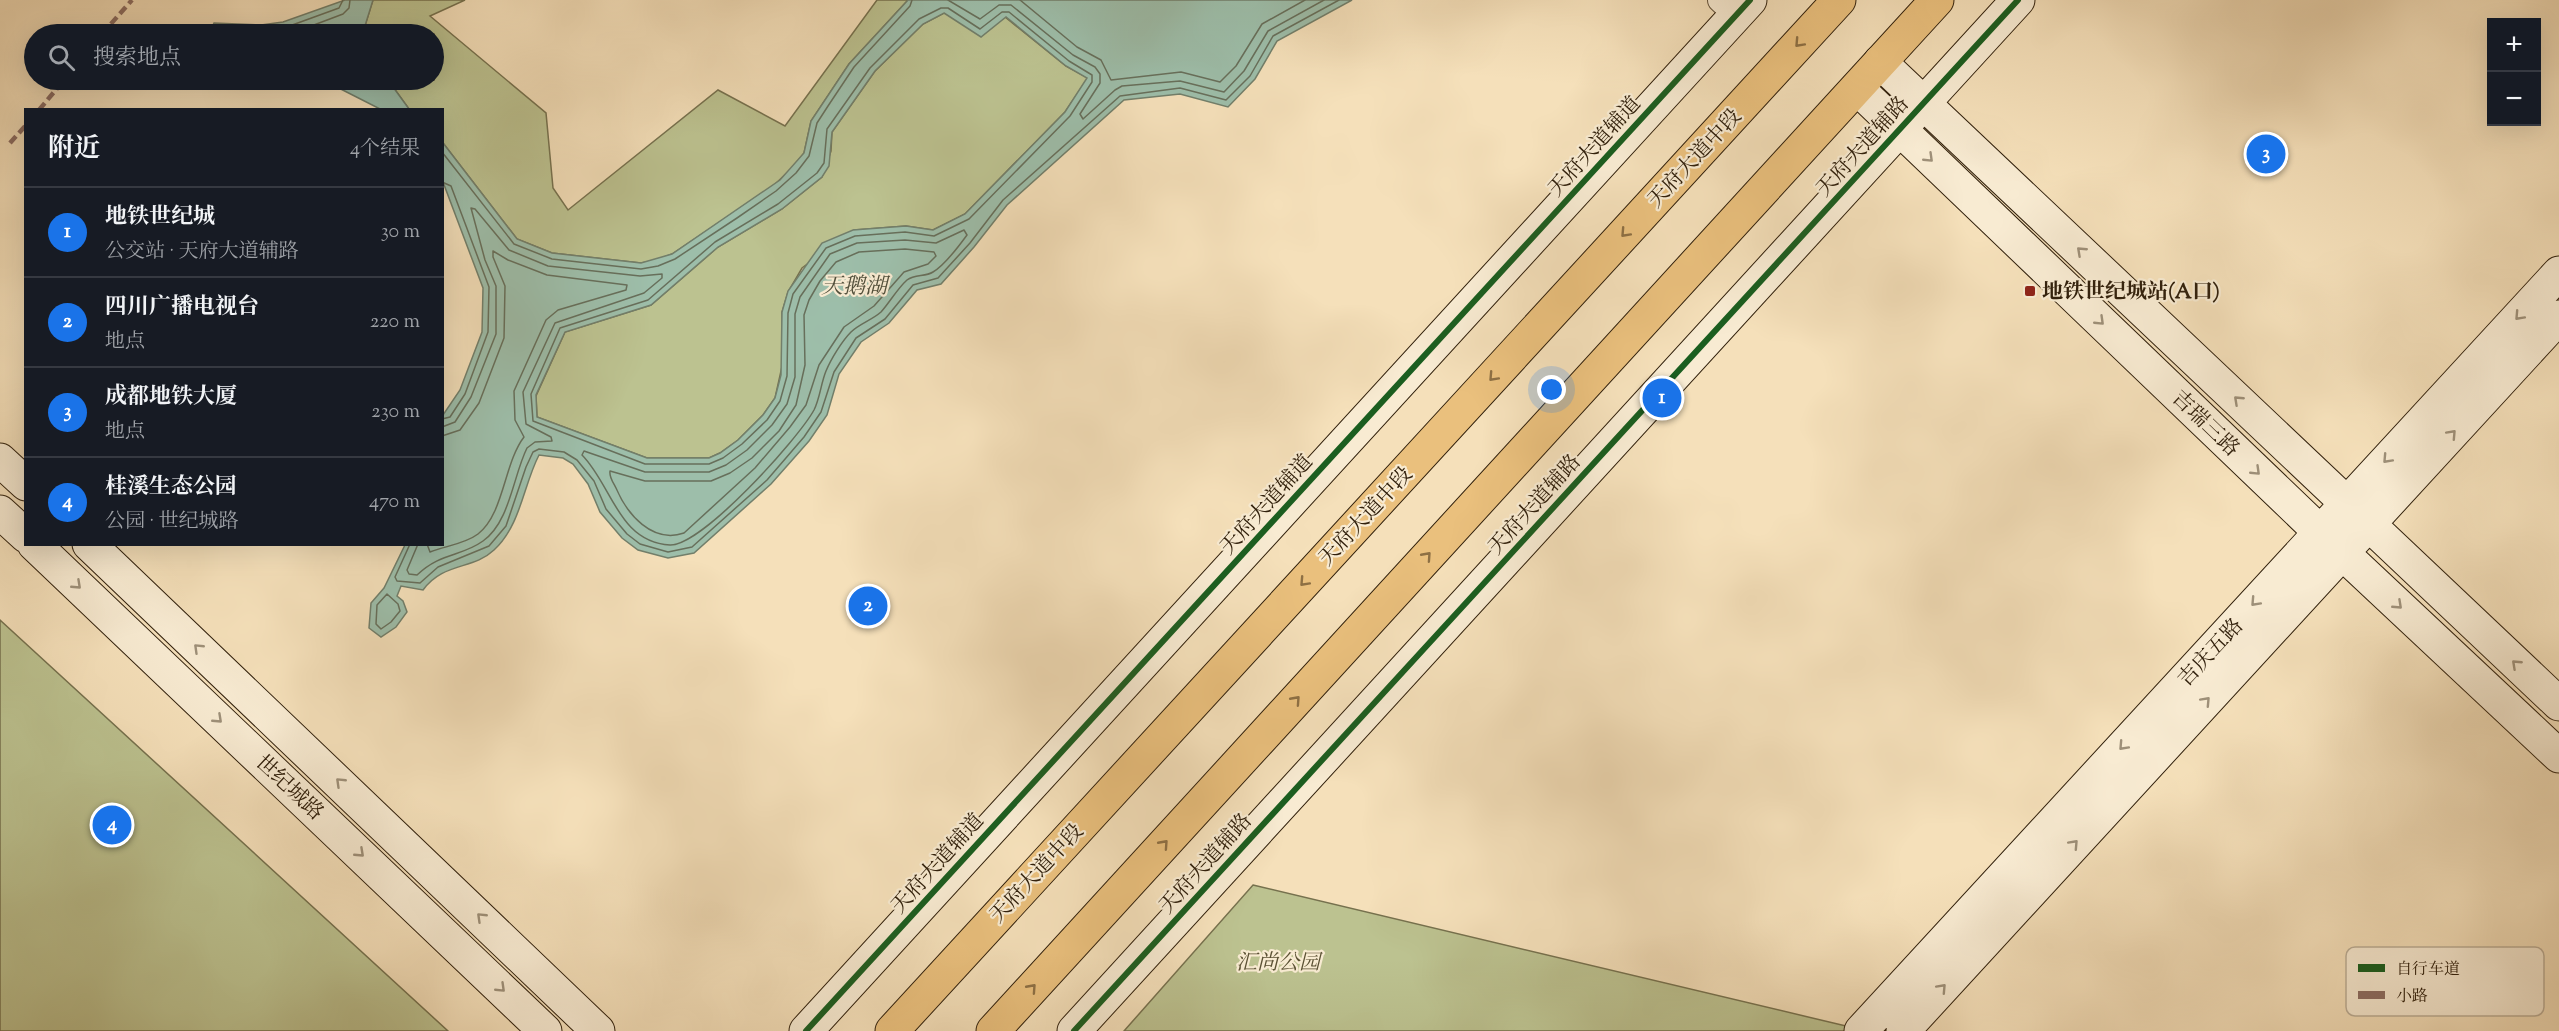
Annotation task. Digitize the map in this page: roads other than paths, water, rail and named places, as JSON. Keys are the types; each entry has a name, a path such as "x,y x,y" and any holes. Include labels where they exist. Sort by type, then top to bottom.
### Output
{"main road":[{"name":"天府大道中段","path":"892,1031 1839,0"},
{"path":"993,1031 1937,0"}],"street":[{"name":"天府大道辅路","path":"1074,1031 2018,0"},
{"name":"天府大道辅道","path":"806,1031 1735,5"},
{"name":"吉瑞三路","path":"1880,62 2559,704"},
{"name":"吉瑞三路","path":"1857,88 2331,542 2559,756"},
{"name":"吉庆五路","path":"2358,514 2559,273"},
{"name":"吉庆五路","path":"1861,1031 2358,514 2559,317"},
{"path":"0,460 24,482"},
{"path":"0,512 24,534"},
{"name":"吉庆五路","path":"1903,1031 2331,542"},
{"name":"世纪城路","path":"36,546 545,1031"},
{"name":"世纪城路","path":"91,546 598,1031"},
{"path":"836,1031 838,996"}],"water":[{"path":"345,0 373,0 366,24 268,24 283,22"},
{"name":"天鹅湖","path":"908,0 1352,0 1277,41 1255,79 1228,107 1180,94 1124,100 1007,205 941,284 917,290 889,323 861,342 839,374 827,415 809,441 771,484 694,553 668,558 638,550 622,538 600,512 588,484 573,464 563,458 539,455 516,517 503,540 494,550 477,561 440,575 423,590 401,586 397,596 403,601 407,612 396,627 381,637 369,628 371,603 384,588 405,546 444,546 444,414 460,390 482,332 483,288 444,185 444,144 517,239 552,253 641,263 672,254 780,180 804,153 811,121 849,64","holes":["944,13 981,37 1006,17 1066,66 1087,78 1065,112 965,214 933,230 906,226 853,230 822,243 788,291 782,312 781,375 775,398 763,415 738,440 709,458 647,458 537,417 536,395 565,332 651,305 718,247 782,209 822,177 829,166 832,132 875,71 923,24"]},
{"path":"343,90 395,90 408,108 378,108"}],"place":[{"name":"成都地铁大厦","path":"2266,154"},
{"name":"地铁世纪城站(A口)","path":"2030,291"},
{"name":"地铁世纪城","path":"1662,398"},
{"name":"四川广播电视台","path":"868,606"},
{"name":"桂溪生态公园","path":"112,825"}],"park label":[{"name":"汇尚公园","path":"1278,962"}]}
